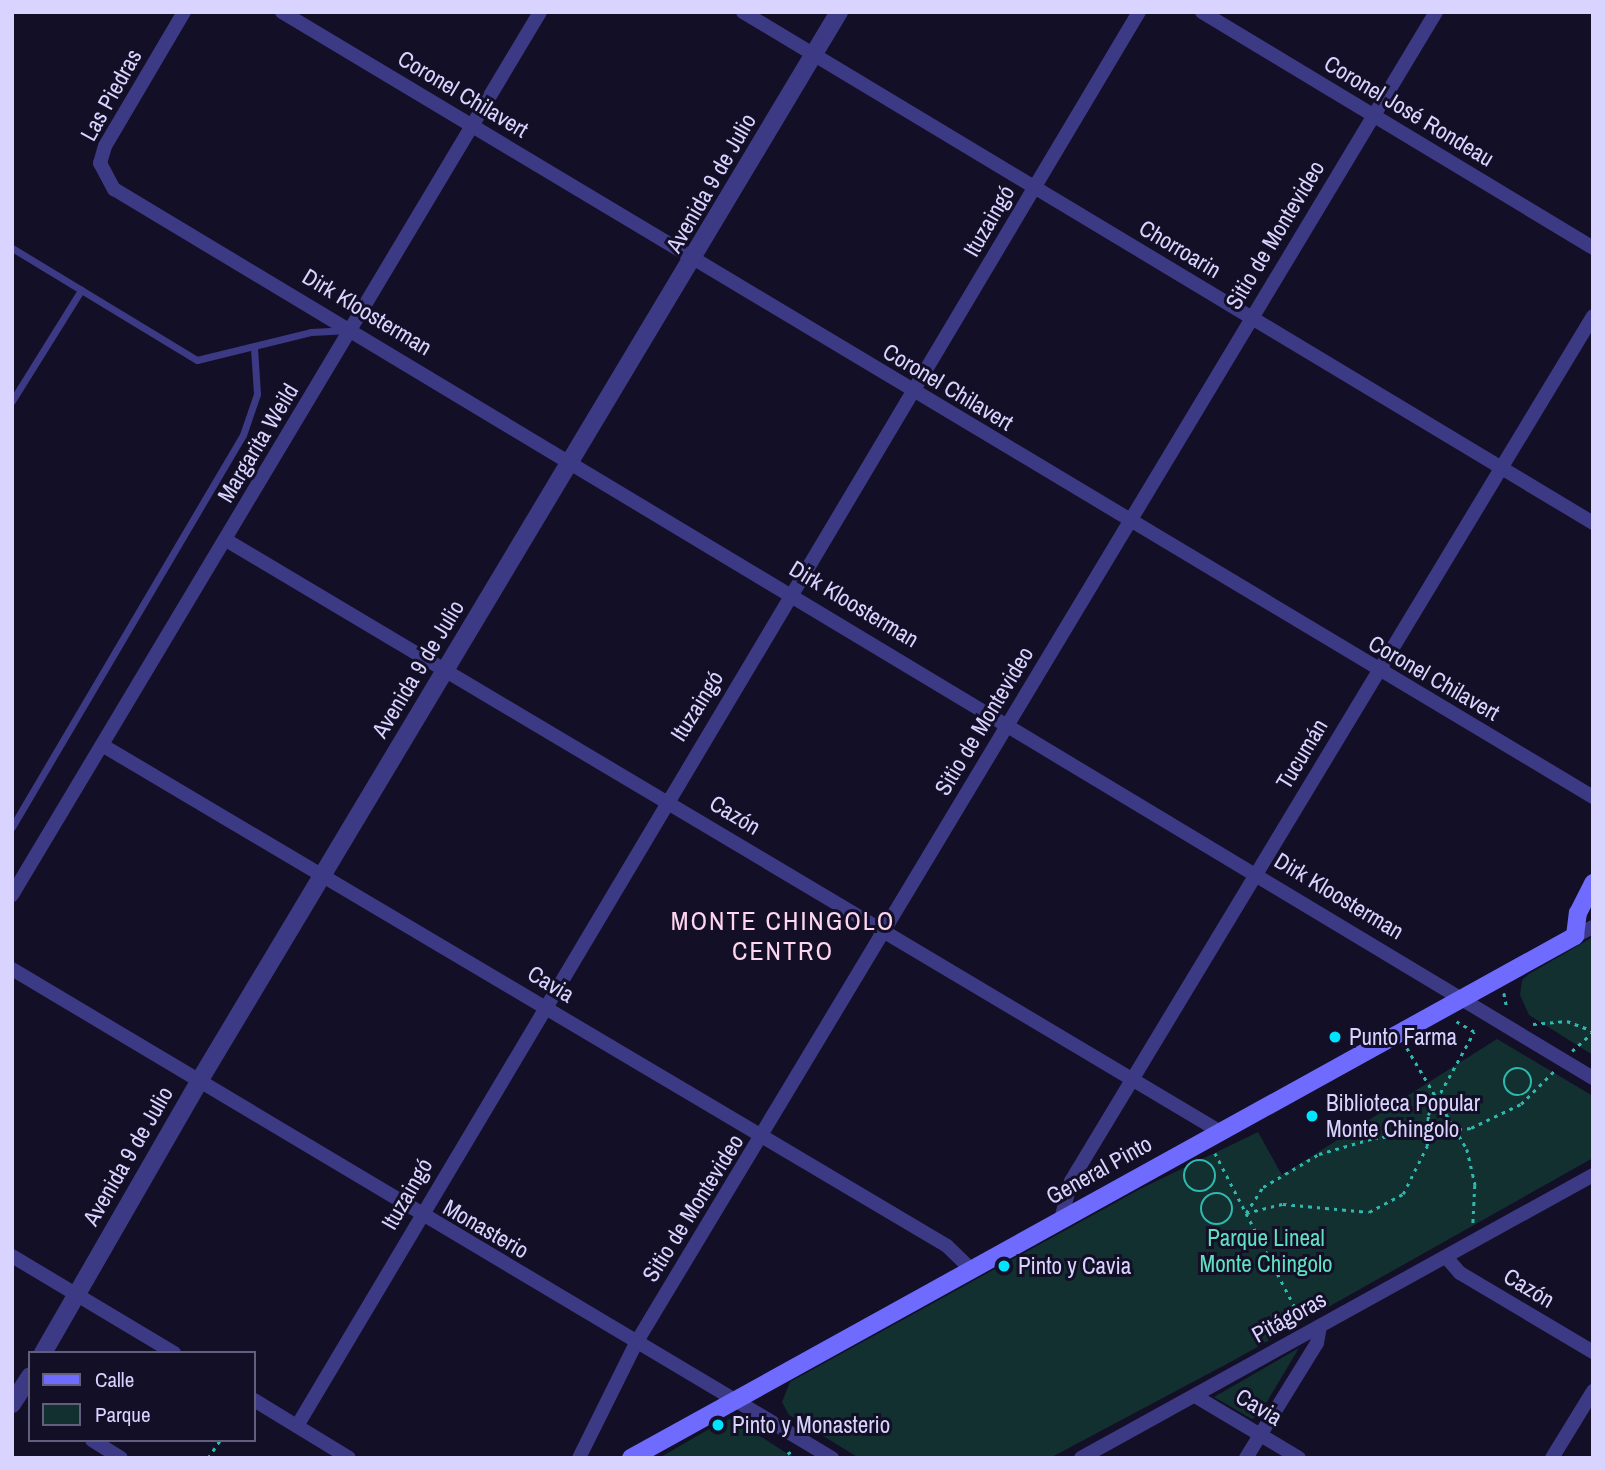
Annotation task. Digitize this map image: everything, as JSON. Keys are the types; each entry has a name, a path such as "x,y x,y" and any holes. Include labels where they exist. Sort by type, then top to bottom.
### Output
{"main road":[{"path":"1575,936 1578,913 1593,883"},
{"name":"General Pinto","path":"631,1458 1575,936"}],"street":[{"name":"Las Piedras","path":"100,163 184,12"},
{"name":"Coronel Chilavert","path":"282,12 913,394 1593,797"},
{"name":"Margarita Weild","path":"12,895 540,12"},
{"name":"Chorroarin","path":"743,12 1593,523"},
{"name":"Avenida 9 de Julio","path":"44,1351 198,1083 694,261 839,12"},
{"name":"Ituzaingó","path":"297,1426 666,800 913,394 1139,12"},
{"name":"Coronel José Rondeau","path":"1202,12 1593,248"},
{"name":"Sitio de Montevideo","path":"579,1458 636,1343 762,1139 1436,12"},
{"name":"Dirk Kloosterman","path":"100,163 114,189 1463,997 1521,1026 1563,1061 1593,1077"},
{"name":"Tucumán","path":"1062,1219 1071,1181 1593,316"},
{"name":"Cazón","path":"226,540 1135,1078 1213,1134"},
{"name":"Cavia","path":"102,745 544,1006 762,1139 947,1246 971,1269"},
{"name":"General Pinto","path":"1575,936 1593,926"},
{"name":"Monasterio","path":"12,969 420,1216 832,1458"},
{"name":"Pitágoras","path":"1081,1458 1593,1175"},
{"path":"12,1256 171,1351"},
{"name":"Cazón","path":"1446,1257 1460,1273 1593,1352"},
{"path":"1247,1458 1317,1343 1314,1329"},
{"path":"12,1404 24,1384"},
{"path":"1552,1458 1593,1391"},
{"name":"Cavia","path":"1195,1396 1299,1458"},
{"path":"256,1401 349,1458"},
{"path":"95,1442 121,1458"}],"lane":[{"path":"12,248 197,360 311,332 352,330"},
{"path":"12,401 80,290"},
{"path":"12,827 243,435 257,394 254,348"}],"path":[{"path":"1507,988 1503,1004 1515,1014"},
{"path":"1246,1213 1283,1204 1350,1213 1383,1208 1403,1194 1418,1170 1428,1132 1426,1121 1474,1032 1437,1011"},
{"path":"1246,1213 1262,1187 1319,1154 1374,1138 1457,1130 1504,1115 1593,1032 1567,1021 1521,1026"},
{"path":"1521,1026 1532,1024 1542,1031"},
{"path":"1398,1033 1457,1130 1475,1185 1473,1242"},
{"path":"1563,1043 1583,1055"},
{"path":"1517,1067 1529,1073 1532,1081 1528,1094 1508,1092 1504,1079 1508,1071 1517,1067"},
{"path":"1213,1134 1237,1196 1314,1329"},
{"path":"1230,1199 1230,1219 1211,1224 1201,1207 1209,1192 1216,1177 1213,1167 1193,1161 1185,1169 1186,1185 1199,1193 1209,1192 1230,1199 1237,1196"},
{"path":"208,1458 219,1442"},
{"path":"780,1458 792,1451"},
{"path":"788,1453 790,1458"}],"green space":[{"path":"1593,937 1593,1055 1529,1015 1520,995 1522,980 1529,974"},
{"name":"Parque Lineal Monte Chingolo","path":"1497,1039 1593,1096 1593,1158 1236,1359 1050,1458 859,1458 789,1415 782,1402 790,1382 1140,1189 1258,1132 1282,1175"},
{"path":"1299,1348 1259,1415 1252,1419 1214,1397"},
{"path":"732,1418 794,1458 659,1458 716,1425"}],"place":[{"name":"Punto Farma","path":"1335,1037"},
{"name":"Biblioteca Popular Monte Chingolo","path":"1312,1116"},
{"name":"Pinto y Cavia","path":"1004,1266"},
{"name":"Pinto y Monasterio","path":"718,1425"}],"district":[{"name":"MONTE CHINGOLO CENTRO","path":"783,936"}]}
